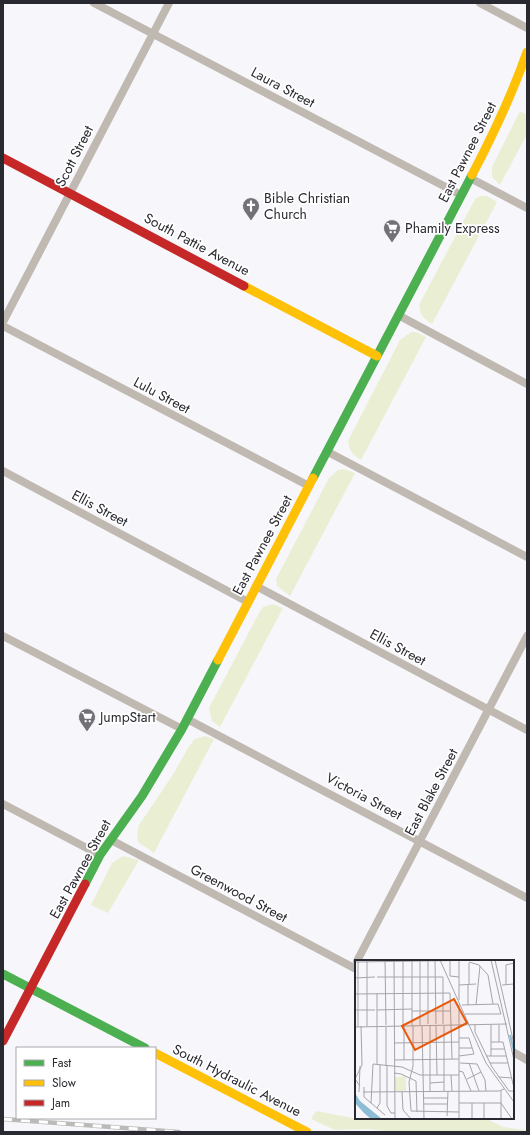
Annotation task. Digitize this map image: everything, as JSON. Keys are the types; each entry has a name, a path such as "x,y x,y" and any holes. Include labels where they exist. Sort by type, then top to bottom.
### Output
{"main road":[{"name":"East Pawnee Street","path":"3,1041 100,855 142,796 182,729 497,127 515,87 527,52"},
{"name":"South Pattie Avenue","path":"3,158 377,356"},
{"path":"3,974 143,1047"},
{"name":"South Hydraulic Avenue","path":"156,1054 307,1132"}],"street":[{"name":"Laura Street","path":"94,3 461,195"},
{"name":"Scott Street","path":"3,322 169,3"},
{"path":"480,3 527,28"},
{"path":"470,178 527,208"},
{"path":"398,315 527,384"},
{"name":"Lulu Street","path":"3,326 309,486"},
{"path":"328,452 527,557"},
{"name":"Ellis Street","path":"3,470 248,602"},
{"name":"Ellis Street","path":"256,586 527,730"},
{"path":"3,636 182,729"},
{"name":"East Blake Street","path":"359,960 527,636"},
{"name":"Victoria Street","path":"187,719 420,840 527,898"},
{"path":"3,804 100,855"},
{"name":"Greenwood Street","path":"111,840 355,964"},
{"path":"514,1053 527,1060"}],"green space":[{"path":"520,111 527,115 527,134 500,185 492,177 492,167"},
{"path":"487,196 497,202 432,324 423,316 419,305 473,203 476,198"},
{"path":"411,332 416,332 426,337 361,460 352,452 348,441 400,340"},
{"path":"344,469 355,473 290,596 277,586 276,579 329,478 338,470"},
{"path":"273,604 283,608 220,727 212,721 209,708 259,613 263,607"},
{"path":"205,736 214,739 154,853 138,842 137,834 139,825 172,776 190,745 195,739"},
{"path":"123,856 139,860 108,913 91,905 112,863"},
{"path":"316,1111 364,1120 487,1119 503,1127 527,1130 527,1132 394,1132 368,1129 335,1130 311,1119"}],"railway":[{"path":"3,1119 179,1132"}],"traffic: fast":[{"path":"313,478 472,175"},
{"path":"85,884 100,855 142,796 182,729 218,660"},
{"path":"3,974 143,1047"}],"traffic: slow":[{"path":"472,175 502,115 527,52"},
{"path":"244,286 377,356"},
{"path":"218,660 313,478"},
{"path":"156,1054 307,1132"}],"traffic: jam":[{"path":"3,158 244,286"},
{"path":"3,1041 85,884"}],"place":[{"name":"Bible Christian Church","path":"251,221"},
{"name":"Phamily Express","path":"392,243"},
{"name":"JumpStart","path":"87,732"}]}
